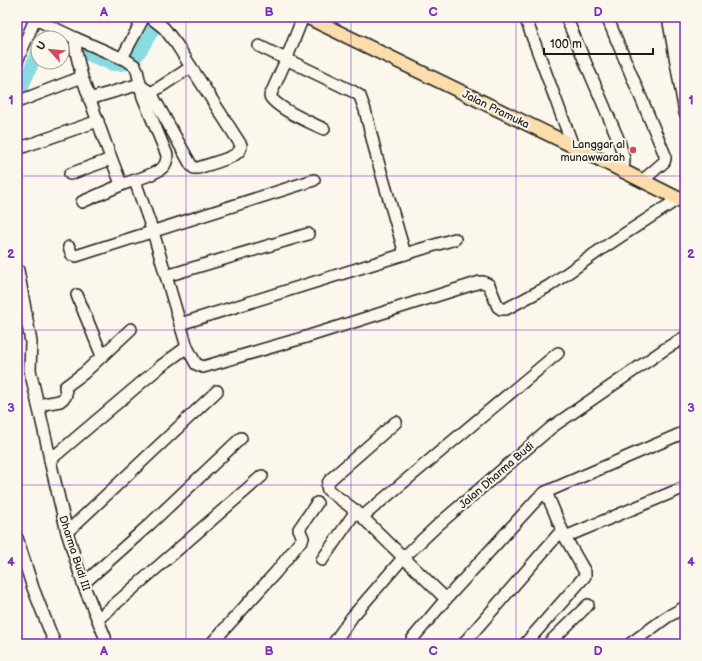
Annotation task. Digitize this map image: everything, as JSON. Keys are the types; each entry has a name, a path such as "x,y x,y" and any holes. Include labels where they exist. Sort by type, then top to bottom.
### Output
{"main road":[{"name":"Jalan Pramuka","path":"307,17 682,200"}],"street":[{"path":"303,17 270,96 276,104 324,129"},
{"path":"525,17 573,146"},
{"path":"566,17 619,141 624,159 624,172"},
{"path":"607,17 665,155 664,162 642,181"},
{"path":"668,17 685,59"},
{"path":"678,17 676,38 685,114"},
{"path":"17,61 34,18 76,45 127,61 135,66 137,70 166,155 166,162 161,169 82,202"},
{"path":"127,61 149,18 164,28 178,45 241,145 239,152 235,155 198,168 194,168 144,90"},
{"path":"76,45 82,77 120,185"},
{"path":"259,46 360,96 405,254"},
{"path":"89,99 144,90 191,67"},
{"path":"17,102 82,77"},
{"path":"17,149 98,121"},
{"path":"70,174 111,159"},
{"path":"69,247 72,255 76,256 314,180"},
{"path":"135,181 153,232 187,347 196,364 203,368 480,282 489,285 498,307 501,309 506,309 549,286 603,248 682,200"},
{"path":"166,276 308,234"},
{"path":"180,324 455,239"},
{"name":"Dharma Budi III","path":"18,270 31,342 30,370 66,532 84,584 105,637 106,644"},
{"path":"77,295 102,356"},
{"path":"38,405 60,400 65,397 65,387 84,373 131,330"},
{"name":"Jalan Dharma Budi","path":"333,644 352,617 403,558 439,524 552,427 658,353 685,337"},
{"path":"50,460 161,366 187,347"},
{"path":"322,560 359,514 558,353"},
{"path":"66,532 217,391"},
{"path":"396,422 332,478 327,487 328,490 359,514 446,599"},
{"path":"413,644 412,640 414,637 446,599 538,498 546,492 685,432"},
{"path":"84,584 241,438"},
{"path":"98,619 262,476"},
{"path":"463,644 563,534 685,487"},
{"path":"525,644 585,576 585,572 563,534 546,492"},
{"path":"211,644 276,572 302,538 299,529 317,503"},
{"path":"17,538 33,588 55,644"},
{"path":"548,644 588,605"},
{"path":"630,644 685,607"}],"waterway":[{"path":"70,47 111,64 126,64 136,57 154,28 163,17"},
{"path":"17,92 21,90 30,69"}],"place":[{"name":"Langgar al munawwarah","path":"633,150"}]}
